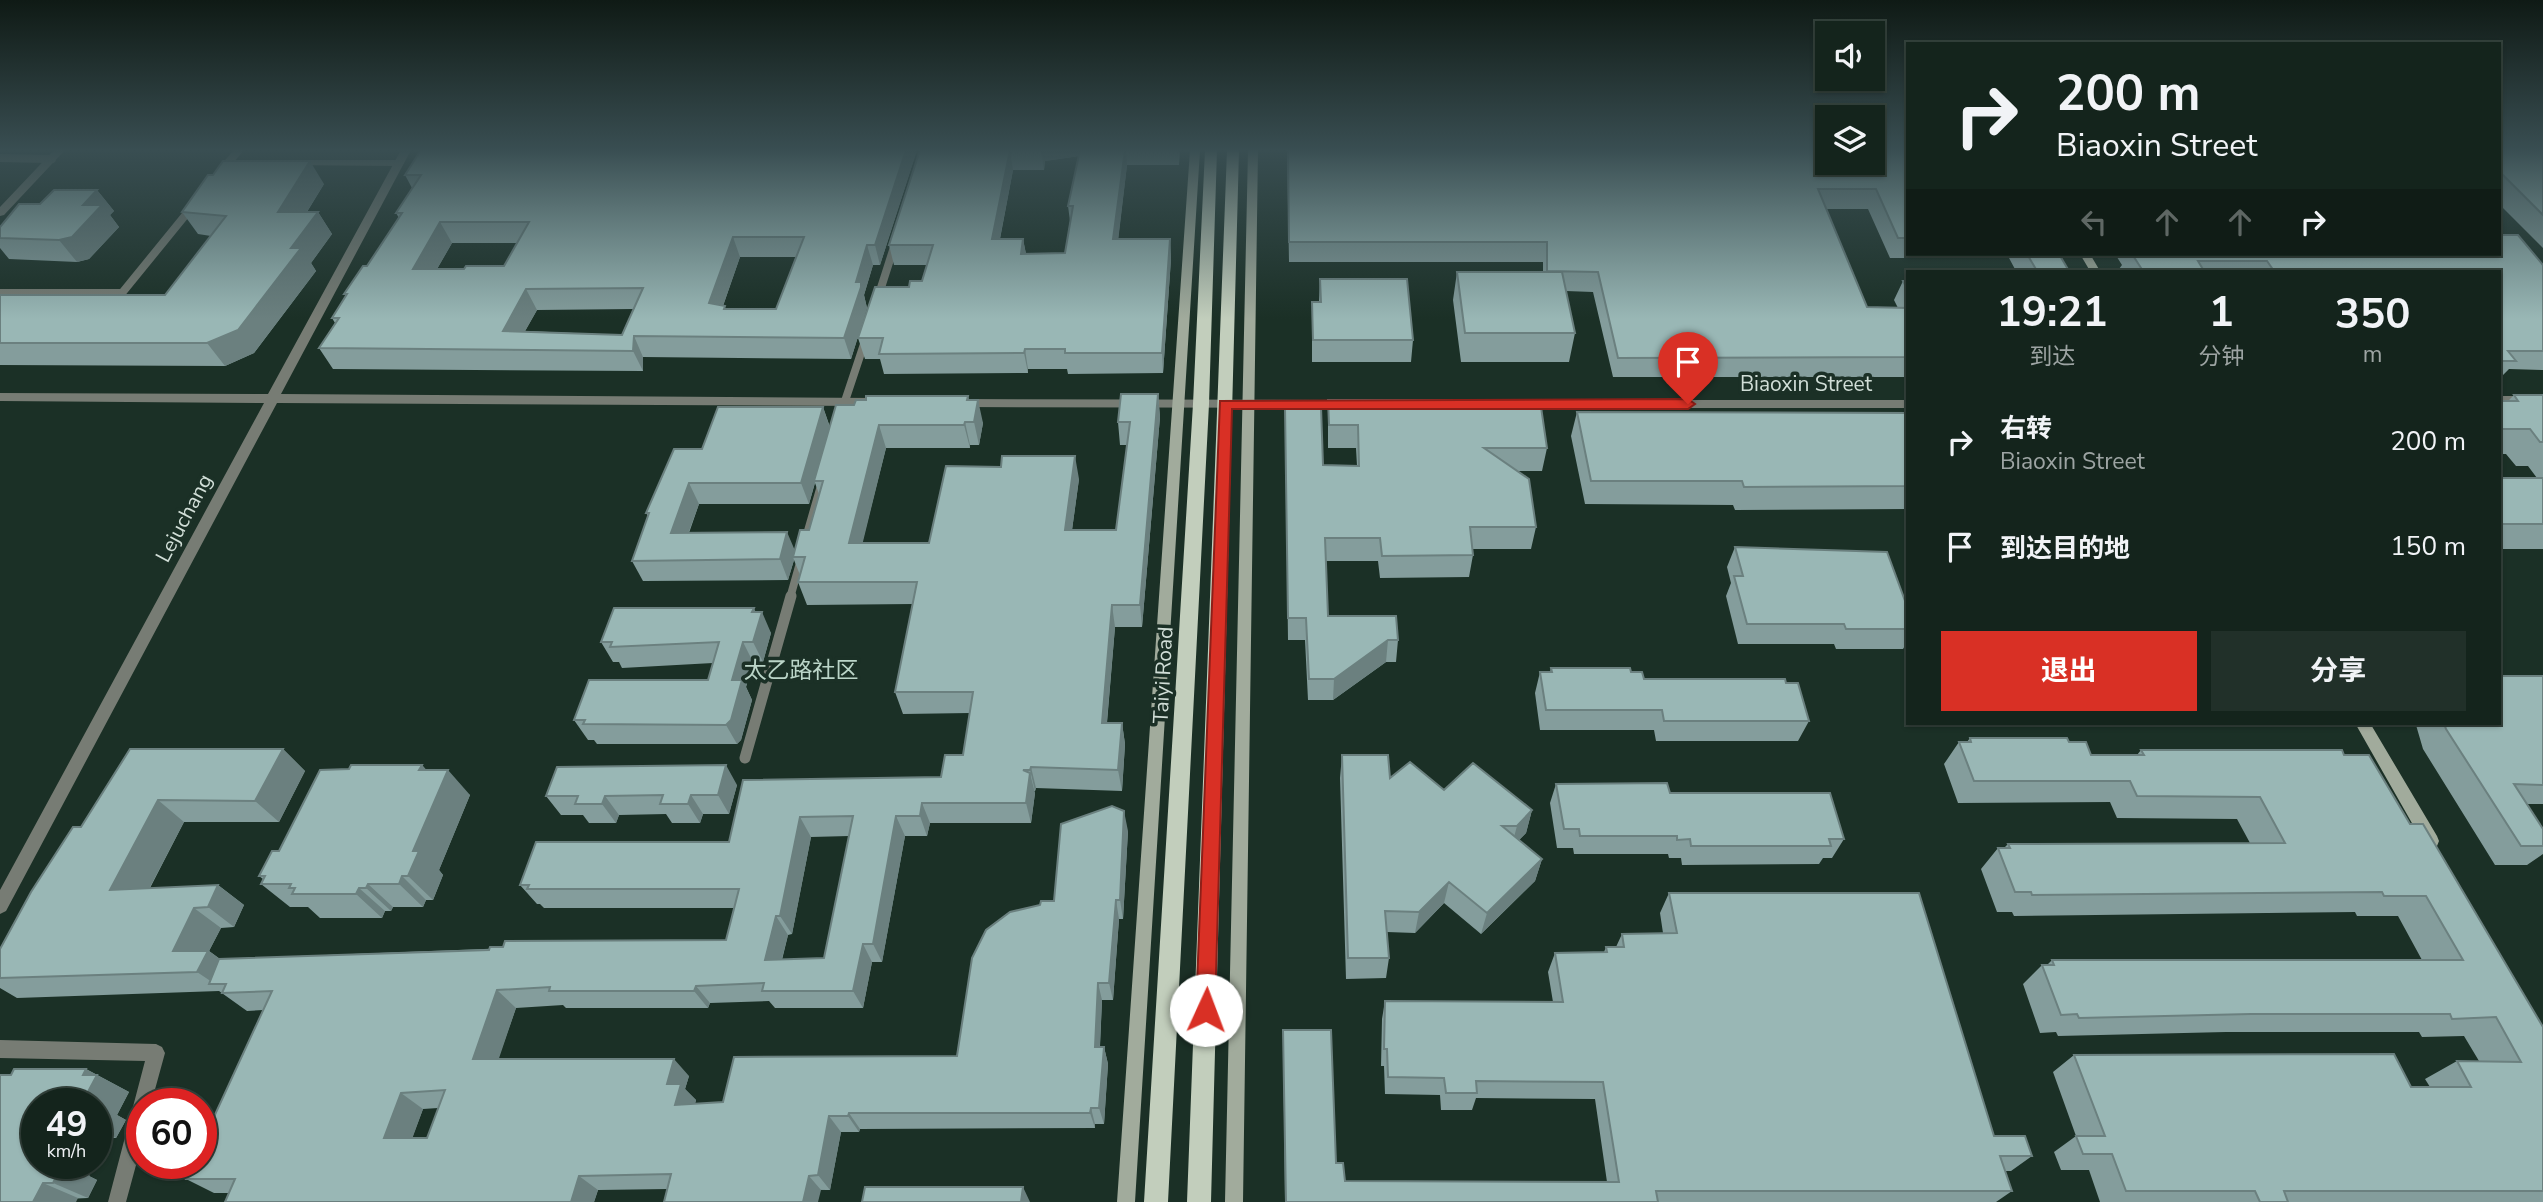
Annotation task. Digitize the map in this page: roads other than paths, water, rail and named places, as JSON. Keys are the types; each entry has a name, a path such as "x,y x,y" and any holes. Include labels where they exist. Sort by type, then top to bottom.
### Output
{"main road":[{"path":"1126,1202 1192,206"},
{"name":"Taiyi Road","path":"1156,1202 1201,404 1209,206"},
{"path":"1199,1202 1231,206"},
{"path":"1234,1202 1252,206"},
{"path":"2363,725 2438,854"}],"street":[{"name":"Lejuchang","path":"0,906 376,206"},
{"path":"0,397 273,398 842,409 886,402"},
{"path":"2501,400 2543,400"},
{"path":"942,402 1358,404"},
{"name":"Biaoxin Street","path":"1509,404 1906,404"},
{"path":"0,1049 156,1053 147,1088"},
{"path":"117,1202 126,1167"}],"lane":[{"path":"0,293 122,293 193,206"},
{"path":"875,307 900,229"},
{"path":"842,409 867,333"},
{"path":"745,758 826,468"}],"district":[{"name":"太乙路社区","path":"801,670"}]}
